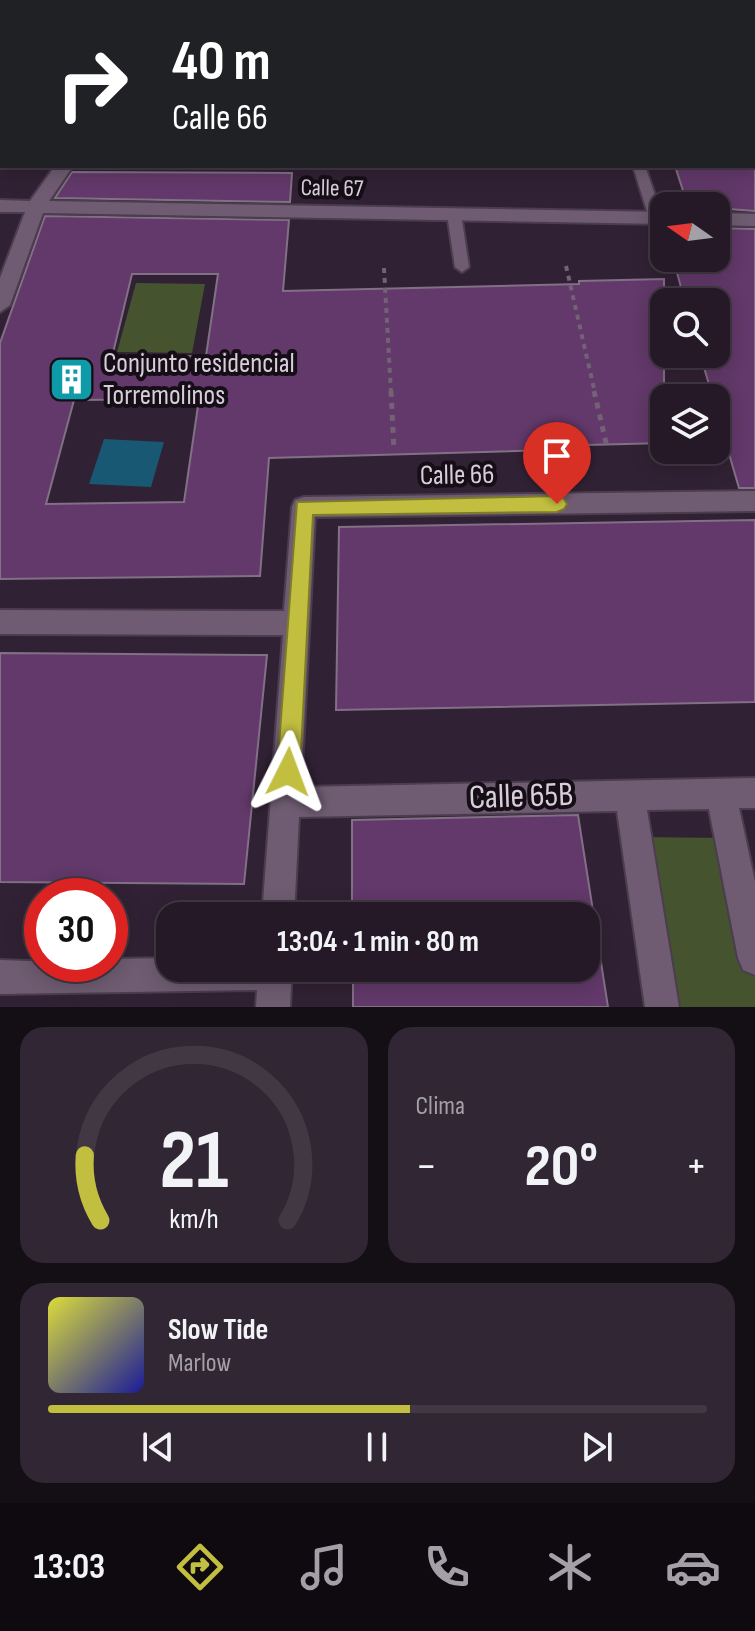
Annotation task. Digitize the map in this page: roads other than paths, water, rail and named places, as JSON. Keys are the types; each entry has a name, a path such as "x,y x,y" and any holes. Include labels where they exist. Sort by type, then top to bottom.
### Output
{"street":[{"path":"0,305 36,206 63,168"},
{"name":"Calle 67","path":"0,206 650,218"},
{"path":"730,219 755,220"},
{"name":"Calle 66","path":"297,623 304,507 755,501"},
{"path":"0,622 297,623 279,902"},
{"path":"629,793 662,1007"},
{"name":"Calle 65B","path":"287,802 629,793 755,793"},
{"path":"721,794 755,958"},
{"path":"0,977 156,973"},
{"path":"273,1007 274,982"}],"lane":[{"path":"640,168 650,193"},
{"path":"454,214 462,267"}],"water":[{"path":"104,439 164,442 151,487 89,484"}],"place":[{"name":"Conjunto residencial Torremolinos","path":"72,379"}]}
